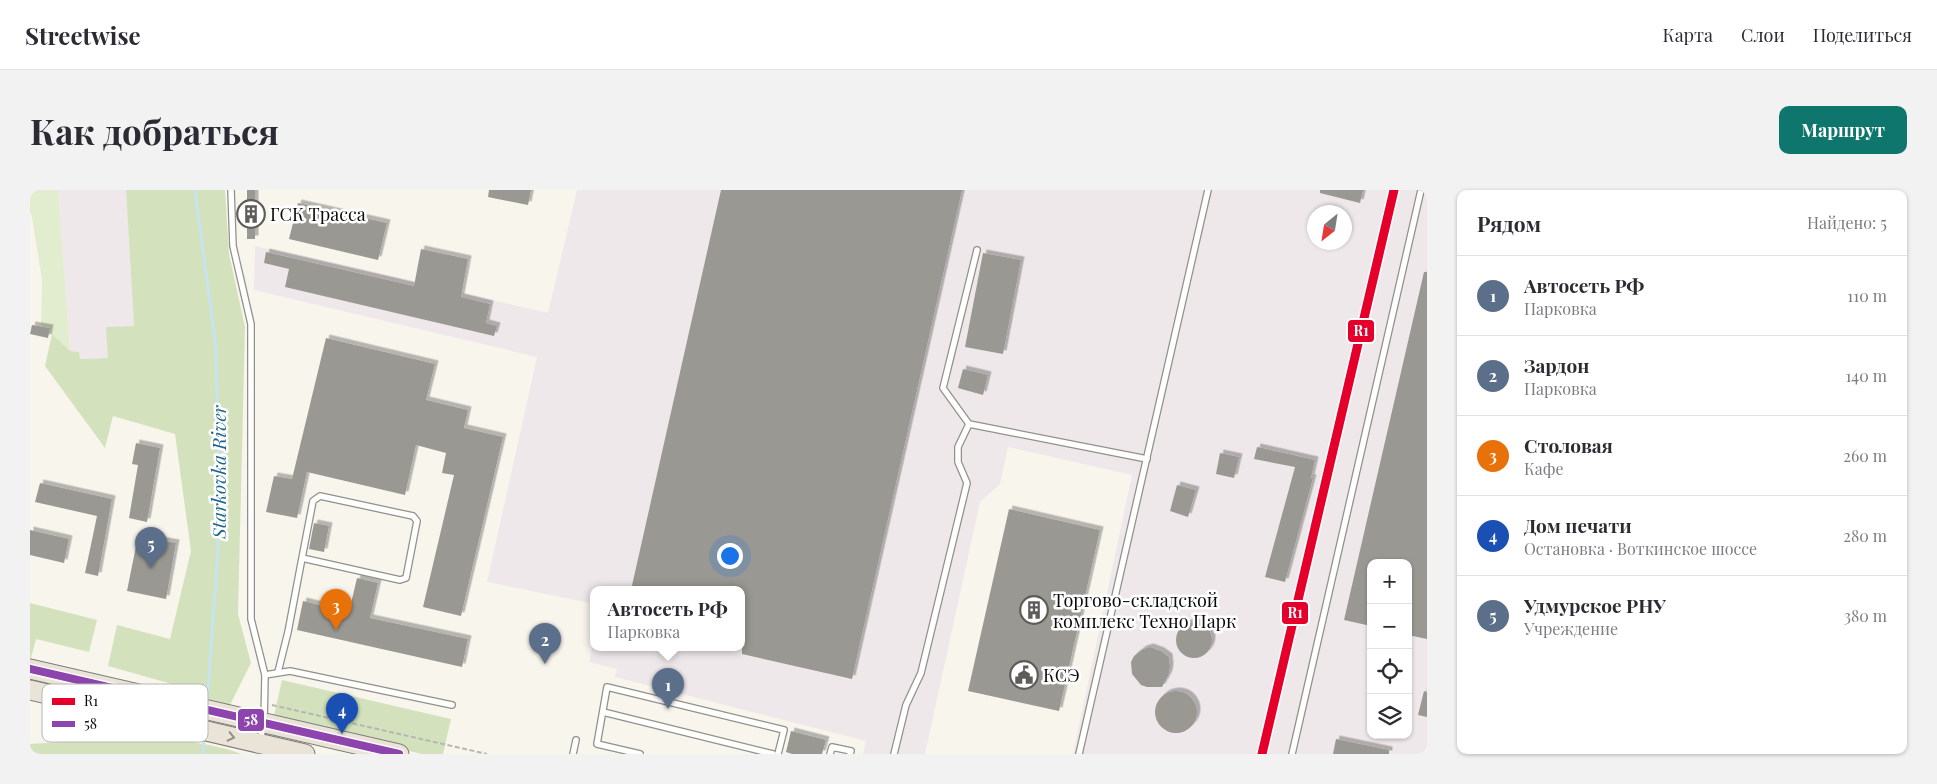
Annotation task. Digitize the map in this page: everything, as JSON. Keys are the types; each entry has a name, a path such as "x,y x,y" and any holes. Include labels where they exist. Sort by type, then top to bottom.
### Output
{"main road":[{"path":"30,669 95,684"},
{"path":"208,710 399,754"},
{"path":"208,732 306,754"}],"lane":[{"path":"231,190 234,246 250,324 251,618 265,675 264,723 260,744"},
{"path":"1079,754 1208,190"},
{"path":"1292,754 1421,190"},
{"path":"977,250 943,388 969,424 1147,459"},
{"path":"894,754 906,705 920,673 967,483 958,462 958,447 969,424"},
{"path":"278,672 288,632 302,558 314,501 320,496 413,516 417,521 406,578 400,580 302,558"},
{"path":"265,675 290,671 452,705"},
{"path":"640,754 597,744 607,687 784,730 778,754"},
{"path":"603,712 773,754"},
{"path":"573,754 576,740"},
{"path":"830,754 832,747 851,751 850,754"}],"shaded area":[{"path":"58,190 126,190 134,326 109,358 79,359 70,351"},
{"path":"577,190 1427,190 1427,754 1073,754 1132,475 1008,447 1000,484 980,502 925,754 863,754 866,741 615,677 617,669 589,662 592,651 745,651 745,586 590,586 590,603 487,582 537,357 254,290 255,246 548,313"}],"green space":[{"path":"30,190 58,190 70,351 49,333 49,328 41,326 42,280 30,212"},
{"path":"126,190 225,190 229,254 245,327 238,614 251,663 227,711 208,706 208,684 172,684 108,666 117,625 170,639 191,551 175,434 113,416 105,448 45,366 52,334 70,351 79,352 80,359 108,358 106,327 134,326"},
{"path":"30,603 97,620 89,652 36,639 30,662"},
{"path":"282,680 451,719 443,754 422,754 273,720"},
{"path":"61,742 193,742 224,748 242,754 30,754 30,744"}],"building":[{"name":"ГСК Трасса","path":"247,190 255,190 255,239 247,239"},
{"path":"489,190 531,190 528,205 488,197"},
{"path":"721,190 962,190 852,679 742,654 742,651 745,651 745,586 632,586"},
{"path":"1320,190 1363,190 1360,203 1320,193"},
{"path":"298,203 387,223 378,260 289,239"},
{"path":"421,249 468,259 461,297 490,304 486,323 497,326 494,336 285,287 289,269 264,263 266,252 414,286"},
{"path":"983,253 1021,260 1003,354 965,347"},
{"path":"1424,272 1427,272 1427,639 1412,636 1412,559 1367,559 1367,625 1344,620"},
{"path":"32,325 50,328 48,338 30,334"},
{"path":"326,338 435,364 426,400 468,410 464,428 503,437 461,616 423,607 454,475 442,473 446,453 416,445 405,495 307,472 297,518 266,512 274,476 292,479"},
{"path":"963,369 988,375 983,395 958,388"},
{"path":"136,443 160,448 147,522 129,518 138,465 132,464"},
{"path":"1257,447 1315,460 1311,478 1313,478 1285,582 1265,577 1295,467 1254,459"},
{"path":"1220,453 1239,457 1234,478 1216,474"},
{"path":"40,483 112,499 98,576 85,573 97,516 35,502"},
{"path":"1177,485 1196,490 1188,517 1170,511"},
{"name":"Торгово-складской комплекс Техно Парк","path":"1009,509 1100,530 1059,711 968,691"},
{"path":"314,523 329,526 324,552 309,549"},
{"path":"30,530 69,539 64,563 30,555"},
{"path":"138,536 176,543 166,599 127,591"},
{"path":"357,578 378,583 370,618 468,639 462,667 297,630 303,601 349,612"},
{"path":"1194,622 1201,623 1207,627 1211,633 1211,647 1207,653 1201,657 1194,658 1187,657 1181,653 1177,647 1176,640 1177,633 1181,627 1187,623"},
{"path":"1150,647 1161,651 1169,657 1169,674 1162,687 1141,685 1132,674 1131,662 1134,656 1143,649"},
{"path":"1180,691 1188,694 1194,700 1197,712 1194,724 1188,730 1172,733 1164,730 1158,724 1155,708 1158,700 1164,694"},
{"path":"1424,691 1427,692 1427,717 1418,715"},
{"path":"791,731 826,740 822,754 792,754 786,752"},
{"path":"1336,739 1389,750 1389,754 1333,754"}],"waterway":[{"name":"Starkovka River","path":"195,190 216,348 220,521 208,690"},
{"name":"Starkovka River","path":"203,754 204,742"}],"transit line":[{"name":"R1","path":"1262,754 1394,190"},
{"name":"58","path":"30,669 95,684"},
{"name":"58","path":"208,710 399,754"}],"place":[{"name":"ГСК Трасса","path":"251,214"},
{"name":"Удмурское РНУ","path":"151,568"},
{"name":"Торгово-складской комплекс Техно Парк","path":"1034,610"},
{"name":"Столовая","path":"336,630"},
{"name":"Зардон","path":"545,664"},
{"name":"КСЭ","path":"1024,675"},
{"name":"Автосеть РФ","path":"668,709"},
{"name":"Дом печати","path":"342,734"}]}
